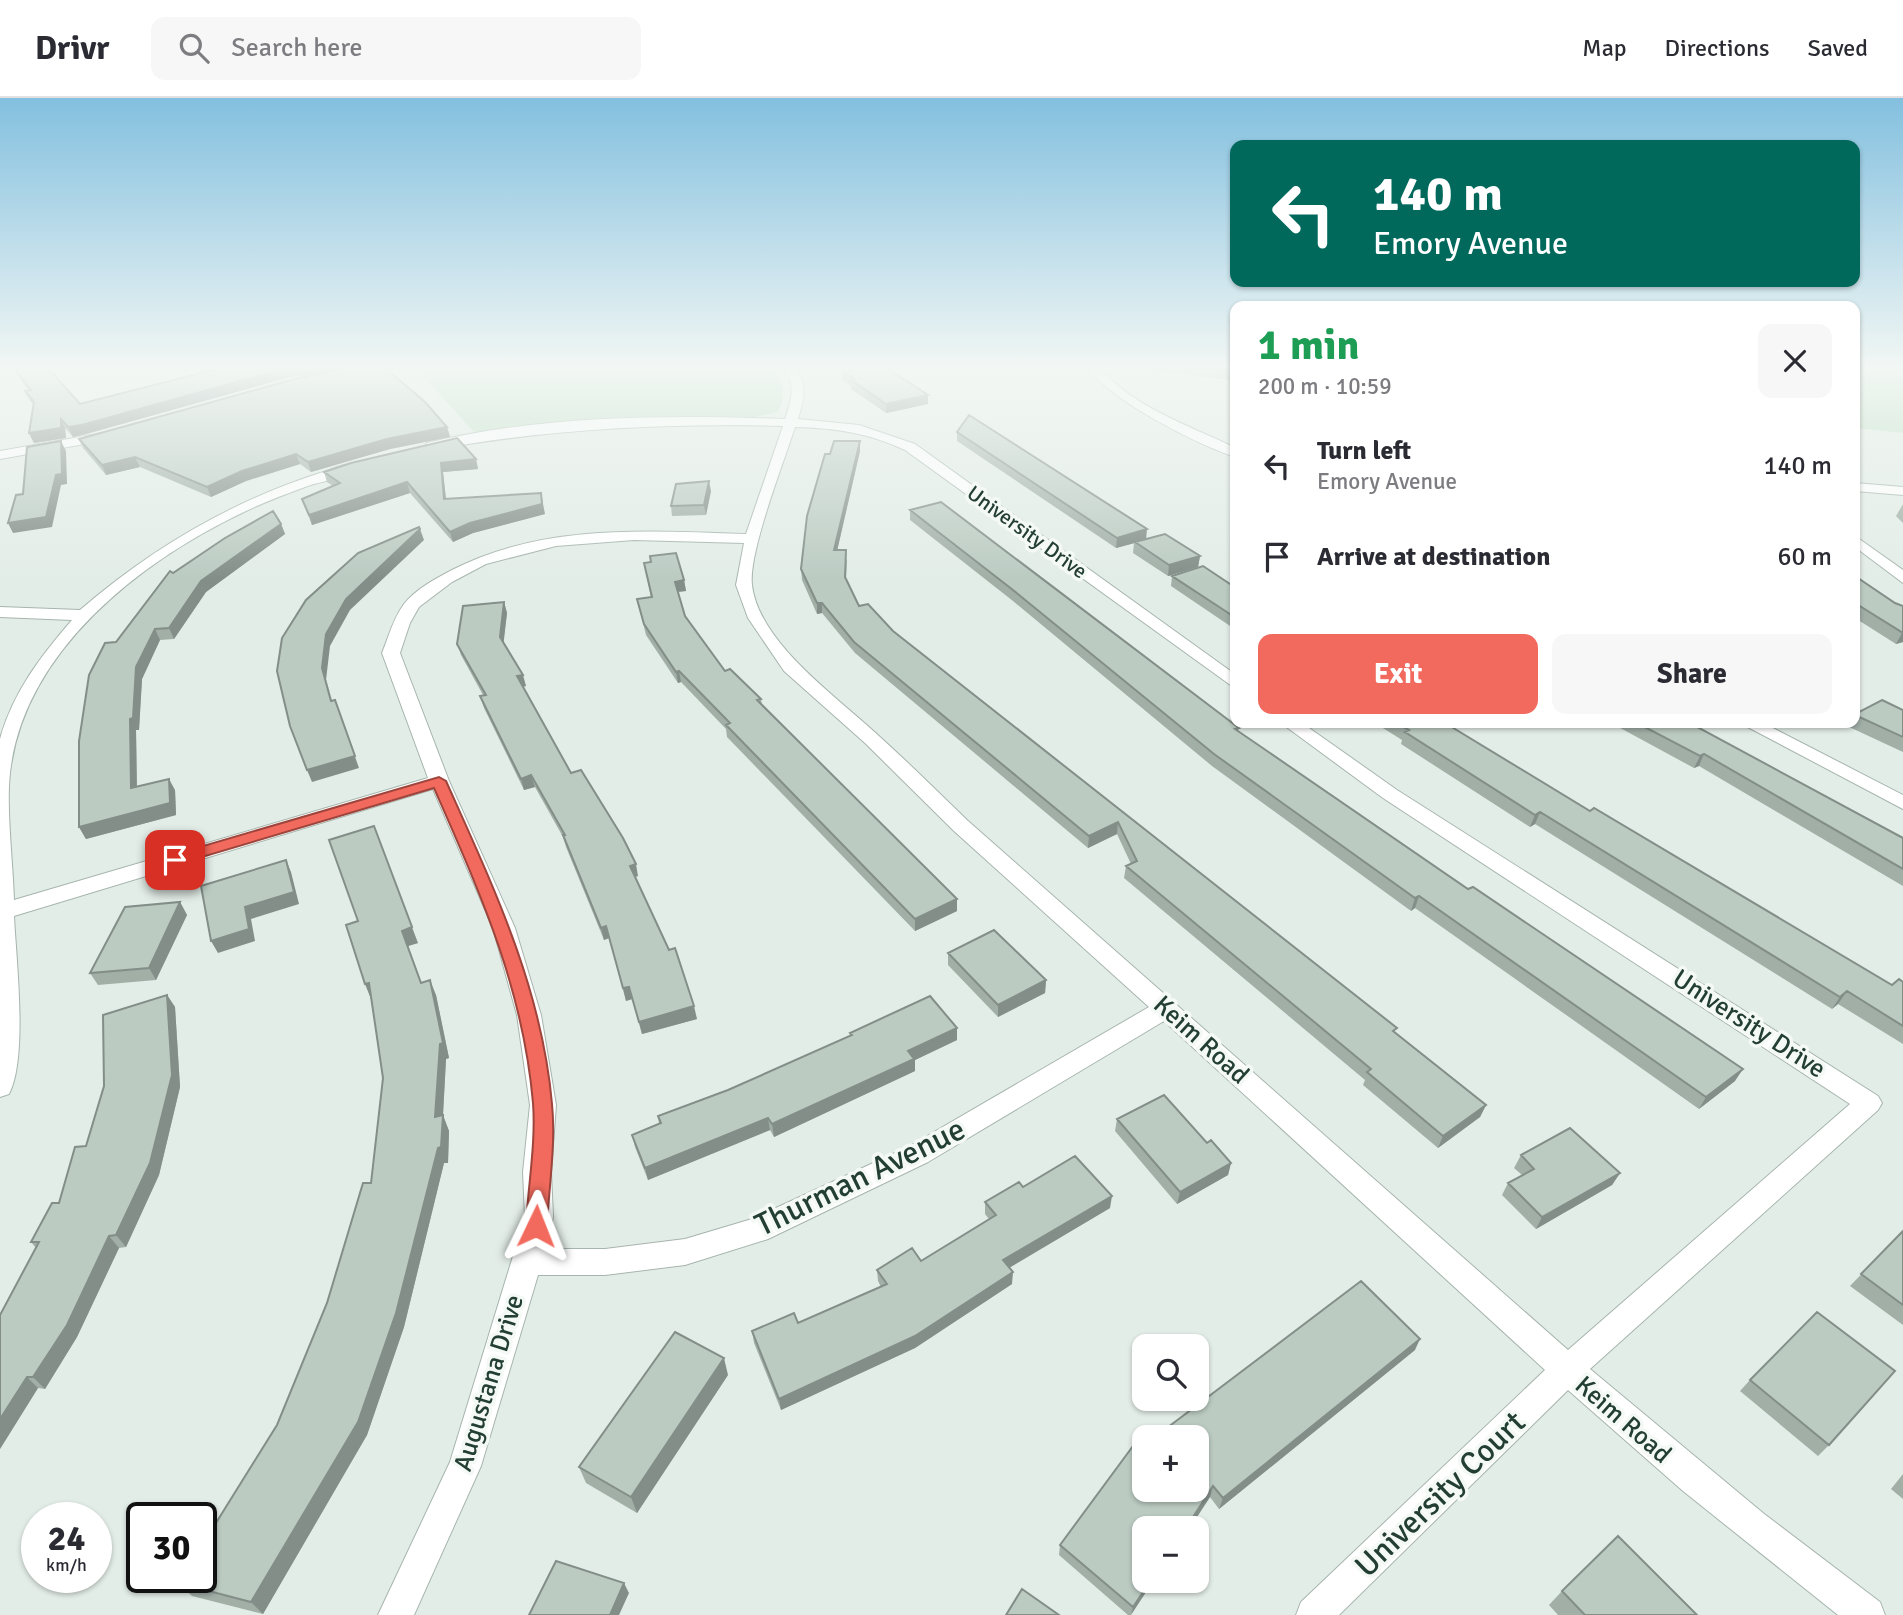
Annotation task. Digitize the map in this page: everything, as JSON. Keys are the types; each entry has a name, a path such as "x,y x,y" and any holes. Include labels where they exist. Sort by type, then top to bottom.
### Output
{"street":[{"path":"0,455 95,438"},
{"name":"University Drive","path":"420,448 472,438"},
{"name":"Keim Road","path":"786,438 752,539 744,585 756,618 790,667 872,739 961,826 1167,1008 1566,1371 1676,1466 1798,1564 1867,1615"},
{"name":"University Drive","path":"892,438 909,447 1230,680"},
{"path":"1206,438 1230,450"},
{"path":"0,1087 6,1051 0,773 8,731 33,678 83,615 166,550 220,517 334,472 371,462"},
{"path":"1860,487 1903,491"},
{"name":"Augustana Drive","path":"396,1615 465,1466 527,1262 539,1217 537,1172 543,1105 528,1015 503,928 439,781 391,653 406,612 433,586 465,567 500,552 558,540 635,537 752,539"},
{"path":"1860,544 1903,578"},
{"path":"0,612 83,615"},
{"name":"University Drive","path":"1297,728 1390,794 1869,1103 1566,1371"},
{"path":"1759,728 1903,803"},
{"path":"4,911 439,781"},
{"name":"Thurman Avenue","path":"527,1262 605,1262 685,1252 758,1230 919,1154 1167,1008"},
{"name":"University Court","path":"1314,1615 1566,1371"}],"building":[{"path":"393,438 308,462 296,454 242,471 207,487 135,457 102,465 79,439"},
{"path":"457,438 476,459 441,463 444,499 541,493 542,504 470,523 450,532 407,482 309,515 302,499 340,483 324,472"},
{"path":"966,438 1005,438 1147,529 1117,538"},
{"path":"61,441 62,474 56,475 46,517 8,523 16,495 23,494 27,447"},
{"path":"834,441 860,441 834,550 846,550 845,577 859,606 868,604 893,631 1397,1028 1393,1031 1486,1105 1443,1136 1367,1072 1371,1069 1126,866 1137,861 1118,822 1089,836 854,642 822,603 817,603 801,569 807,516 825,454 830,454"},
{"path":"709,481 704,505 671,506 676,484"},
{"path":"941,502 1230,721 1230,728 1239,728 1235,729 1468,889 1473,887 1743,1069 1706,1097 1419,896 1415,898 1214,754 910,510"},
{"path":"273,511 281,524 201,581 169,628 155,629 136,667 133,718 130,719 131,788 169,779 170,803 79,827 79,741 89,675 105,643 116,642 170,571 173,573 225,538"},
{"path":"419,527 420,529 346,599 326,634 322,668 331,701 335,700 355,756 307,770 290,726 277,671 282,638 306,600 358,553"},
{"path":"1165,534 1200,556 1169,565 1135,542"},
{"path":"676,553 684,580 675,582 685,616 725,671 730,669 761,699 757,700 957,899 915,919 726,725 730,723 679,671 676,672 644,624 637,599 652,597 644,563 651,562 650,556"},
{"path":"1203,566 1230,584 1230,614 1172,576"},
{"path":"1860,579 1903,606 1903,633 1860,606"},
{"path":"504,602 500,637 523,675 517,676 571,773 581,770 623,838 636,864 630,866 669,950 675,948 694,1006 639,1022 629,987 623,988 606,926 601,928 565,835 531,775 521,779 480,696 486,695 457,644 463,606"},
{"path":"1882,700 1903,710 1903,737 1860,717 1860,711"},
{"path":"1405,728 1453,728 1590,811 1594,808 1892,985 1899,979 1903,982 1903,1026 1847,991 1840,997 1540,812 1535,815 1405,732 1409,730"},
{"path":"1647,728 1699,728 1903,838 1903,869 1704,754 1700,756"},
{"path":"374,826 412,927 402,931 421,983 430,980 443,1043 440,1044 435,1117 443,1115 441,1147 438,1148 396,1313 358,1422 251,1602 216,1593 217,1521 277,1425 327,1303 363,1183 371,1183 383,1078 369,983 365,984 346,925 358,921 329,840"},
{"path":"286,860 294,892 245,907 249,929 211,941 201,886"},
{"path":"180,902 149,968 90,973 125,907"},
{"path":"994,930 1046,980 998,1005 948,953"},
{"path":"167,995 172,1075 150,1163 116,1235 109,1236 67,1325 33,1377 27,1377 0,1419 0,1315 39,1242 31,1242 52,1203 59,1203 75,1147 86,1146 104,1086 103,1015"},
{"path":"930,996 957,1028 908,1051 914,1059 772,1124 768,1118 645,1168 632,1135 661,1123 658,1116 728,1090 852,1035 850,1033"},
{"path":"1164,1095 1207,1143 1211,1140 1231,1163 1180,1192 1117,1119"},
{"path":"1570,1128 1620,1173 1542,1217 1508,1183 1534,1169 1521,1155"},
{"path":"1075,1156 1112,1196 1003,1260 1013,1272 915,1336 779,1399 752,1331 794,1313 798,1323 887,1284 877,1270 912,1248 921,1261 996,1215 985,1202 1019,1182 1023,1187"},
{"path":"1903,1231 1903,1305 1861,1274"},
{"path":"1361,1281 1420,1339 1223,1498 1213,1486 1209,1492 1209,1425 1171,1425 1189,1411 1209,1411 1209,1396"},
{"path":"1817,1312 1895,1371 1829,1445 1750,1380"},
{"path":"675,1332 724,1358 631,1497 579,1467"},
{"path":"1132,1447 1132,1502 1203,1502 1194,1516 1132,1516 1132,1593 1142,1593 1133,1607 1060,1545"},
{"path":"1618,1536 1697,1615 1585,1615 1562,1591"},
{"path":"556,1561 624,1583 610,1615 529,1615"},
{"path":"1022,1589 1059,1615 1006,1615"}],"route":[{"path":"175,860 439,781 503,928 528,1015 543,1105 537,1172 539,1217 536,1226"}]}
